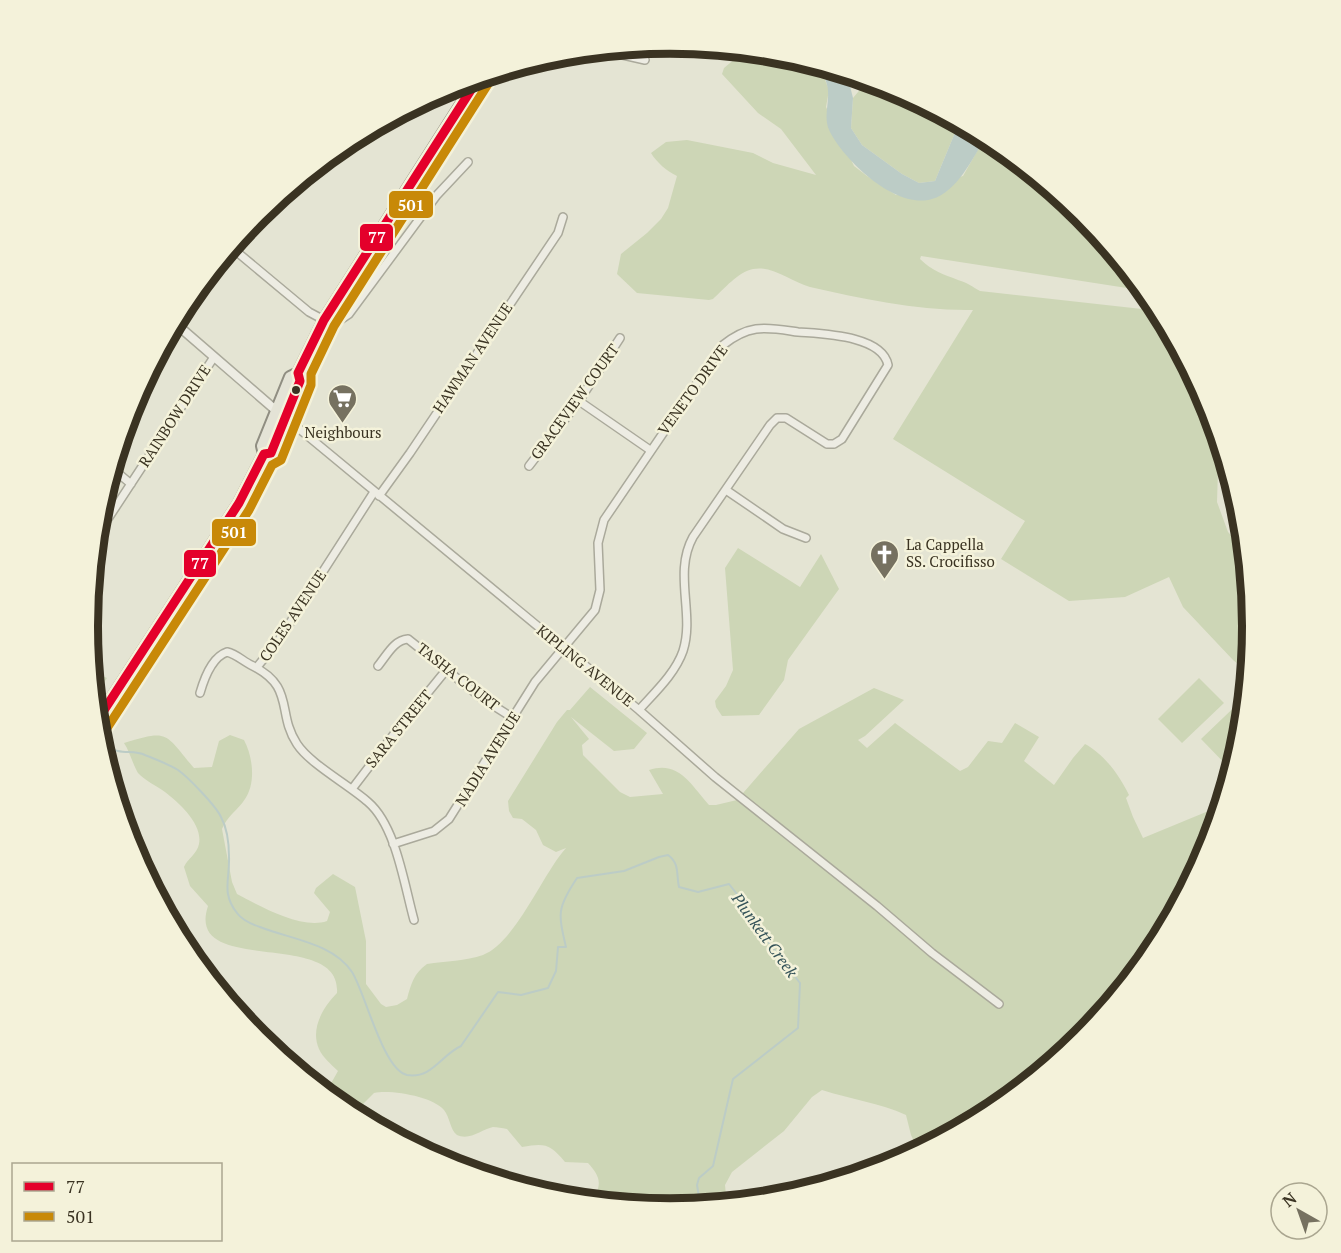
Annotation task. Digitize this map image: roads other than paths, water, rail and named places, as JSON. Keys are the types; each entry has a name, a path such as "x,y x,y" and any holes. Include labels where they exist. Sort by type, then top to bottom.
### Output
{"main road":[{"path":"104,709 239,503 264,454 262,446 290,377 298,373 324,320 470,90"},
{"path":"264,454 272,453 300,381 298,373"}],"street":[{"path":"626,56 645,60"},
{"path":"237,252 309,312 324,320 334,322 344,318 437,195 468,162"},
{"name":"HAWMAN AVENUE","path":"376,494 410,453 558,233 563,217"},
{"name":"KIPLING AVENUE","path":"182,329 376,494 639,710 715,777 999,1004"},
{"name":"VENETO DRIVE","path":"562,649 591,615 597,603 601,585 598,549 601,525 717,351 730,339 745,332 770,329 849,337 862,341 884,356 887,362 886,370 838,442 827,444 786,418 777,418 770,425 693,537 686,553 684,570 686,631 681,656 639,710"},
{"name":"GRACEVIEW COURT","path":"529,466 579,401 620,338"},
{"name":"RAINBOW DRIVE","path":"109,518 214,357"},
{"path":"579,401 650,450"},
{"path":"119,474 131,484"},
{"path":"726,490 783,529 806,538"},
{"name":"COLES AVENUE","path":"200,693 203,679 223,653 231,653 257,667 279,640 376,494"},
{"name":"TASHA COURT","path":"378,666 397,642 408,639 483,699 513,718"},
{"name":"NADIA AVENUE","path":"393,844 434,831 449,819 541,674 562,649"},
{"path":"257,667 272,678 281,691 289,727 297,744 307,755 379,813 393,844 414,920"},
{"name":"SARA STREET","path":"352,789 447,669"}],"waterway":[{"name":"Plunkett Creek","path":"112,749 142,754 166,764 178,770 201,792 218,812 225,826 229,852 227,886 229,899 237,913 253,925 310,943 334,954 344,962 357,982 390,1060 398,1070 407,1075 416,1075 430,1070 461,1046 498,992 521,995 548,988 556,971 558,947 566,947 561,911 577,878 624,871 668,855 676,866 679,887 698,892 729,884 744,903 752,921 800,983 798,1028 733,1079 713,1166 699,1178 697,1185 700,1198"}],"place":[{"name":"Neighbours","path":"343,424"},
{"name":"La Cappella SS. Crocifisso","path":"885,580"}]}
